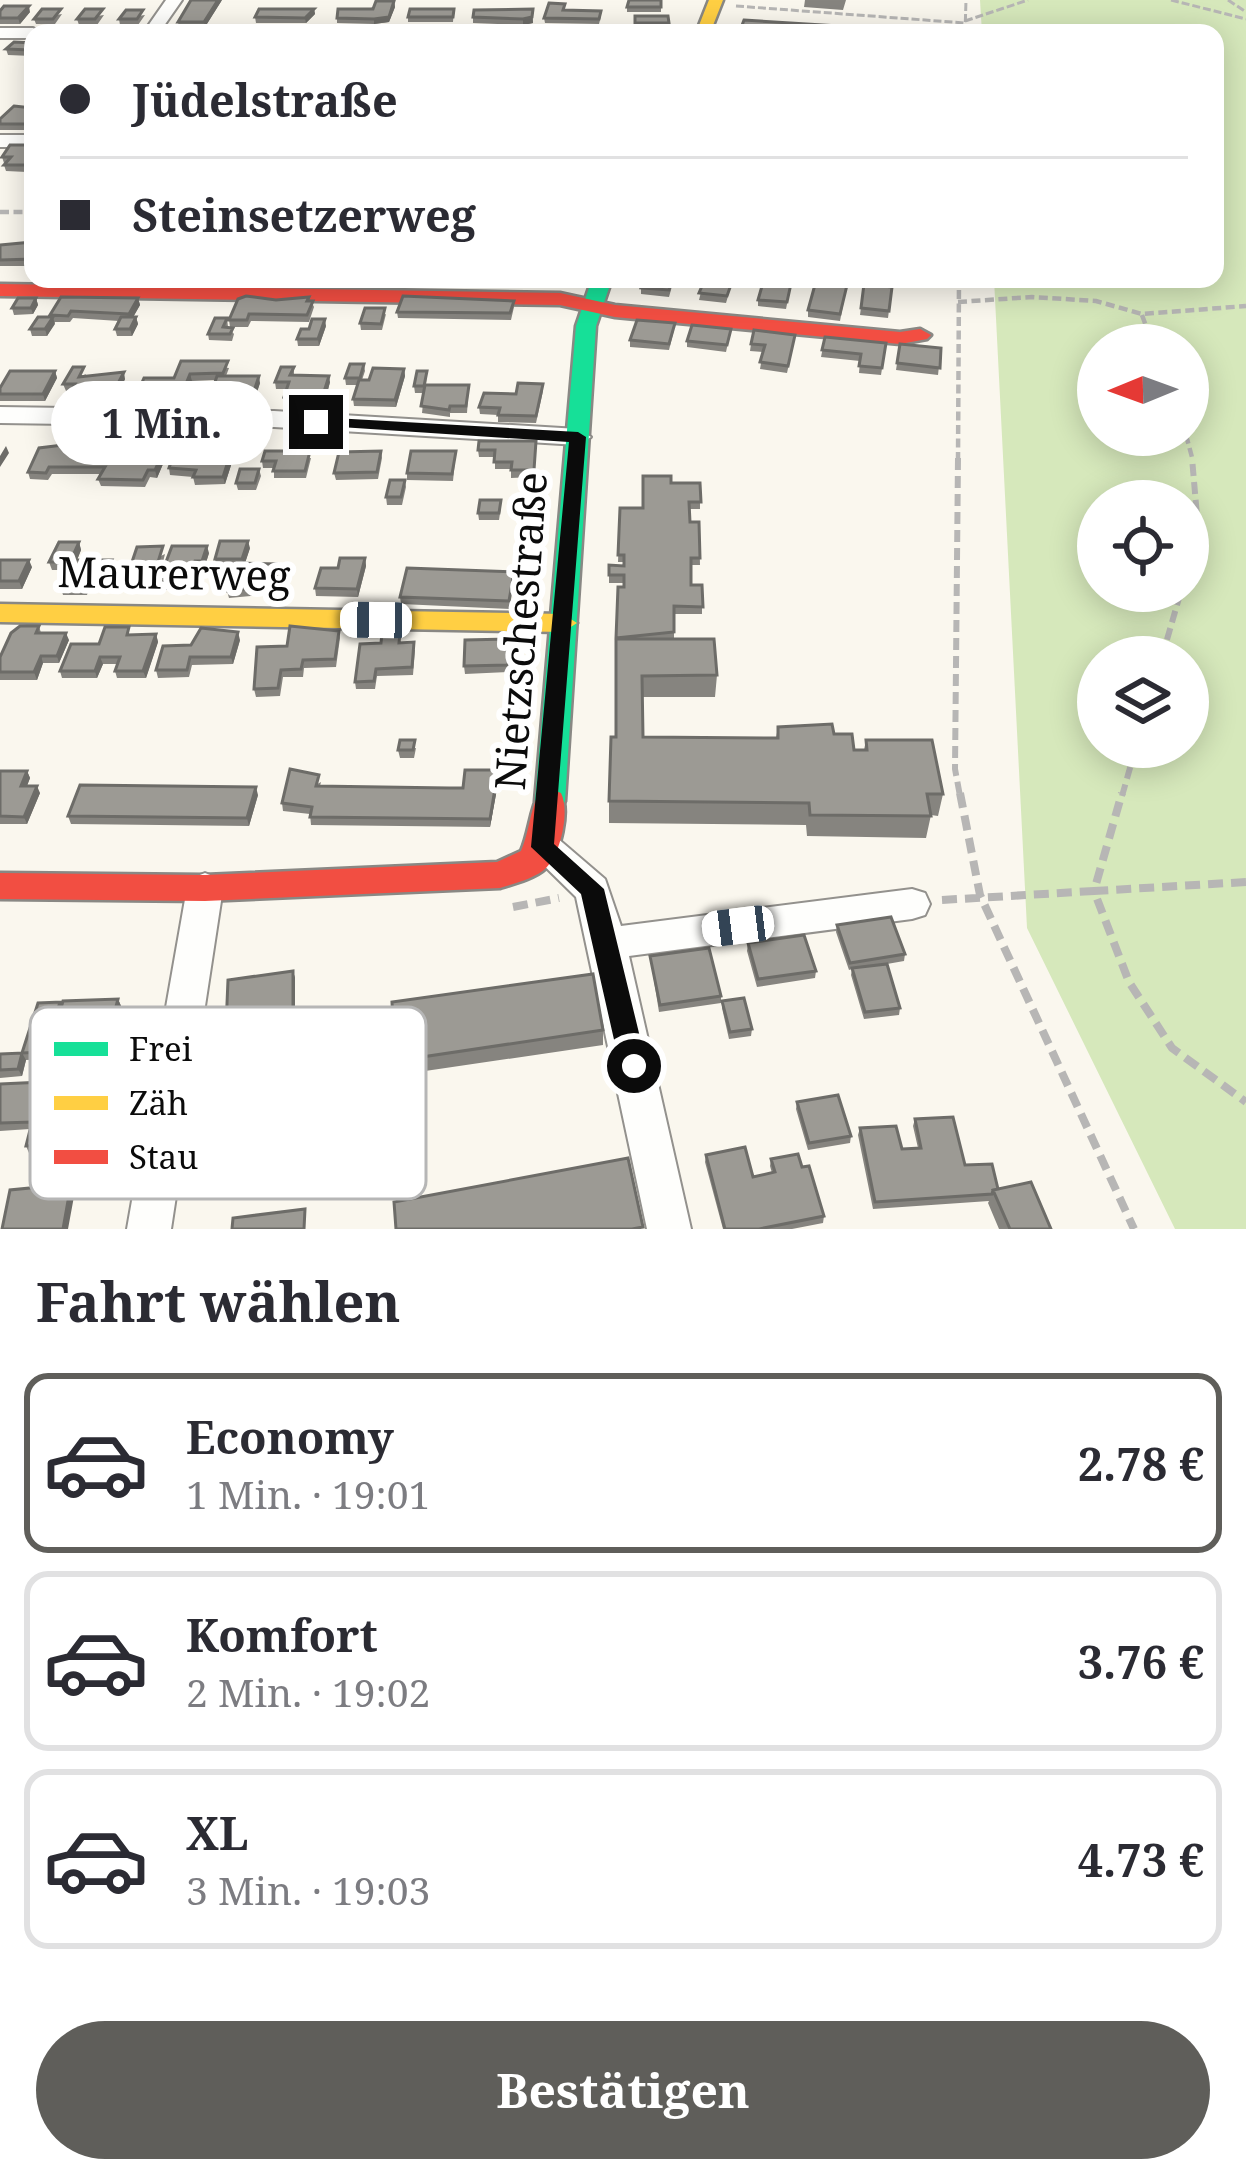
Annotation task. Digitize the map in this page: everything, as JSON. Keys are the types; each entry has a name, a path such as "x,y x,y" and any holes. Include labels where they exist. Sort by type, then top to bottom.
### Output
{"street":[{"path":"0,290 463,297 597,291 616,311 901,338 920,335"},
{"name":"Nietzschestraße","path":"543,847 578,437 597,291"},
{"path":"0,415 274,419 578,437"},
{"name":"Maurerweg","path":"0,614 563,623"},
{"path":"0,886 205,888 500,875 535,860 543,847 592,889 669,1229"},
{"path":"185,1007 205,888"},
{"path":"607,943 912,904"},
{"path":"149,1229 154,1199"}],"path":[{"path":"965,22 966,0"},
{"path":"715,2 965,22 1028,0"},
{"path":"1171,0 1246,19"},
{"path":"1228,0 1246,12"},
{"path":"959,288 956,769 980,895 1134,1229"},
{"path":"958,302 1032,297 1096,301 1142,314 1246,306"},
{"path":"1142,314 1146,324"},
{"path":"1130,768 1094,891 1129,982 1172,1048 1246,1102"},
{"path":"980,895 1246,882"}],"green space":[{"path":"980,0 1246,0 1246,1229 1175,1229 1027,928 994,288 1224,288 1224,24 981,24"}],"building":[{"path":"191,0 218,0 204,22 178,22"},
{"path":"629,0 661,0 661,7 627,7"},
{"path":"376,1 394,1 389,17 337,18 338,9 373,9"},
{"path":"549,3 565,4 563,10 601,11 599,19 544,18"},
{"path":"4,6 29,6 18,18 0,18"},
{"path":"42,9 61,9 53,19 34,19"},
{"path":"85,9 103,9 95,19 77,19"},
{"path":"259,9 314,9 305,18 255,17"},
{"path":"410,9 454,9 453,17 408,17"},
{"path":"533,9 532,17 523,19 473,17 474,10"},
{"path":"126,10 143,10 137,19 119,19"},
{"path":"635,16 668,16 669,23 635,23"},
{"path":"744,20 807,24 742,24"},
{"path":"14,42 24,43 24,50 6,49"},
{"path":"14,106 24,107 24,124 0,124"},
{"path":"10,145 24,145 24,165 4,165 11,157 2,157"},
{"path":"24,243 24,259 0,260 0,245"},
{"path":"701,288 730,288 727,296 699,293"},
{"path":"761,288 790,288 787,302 758,300"},
{"path":"814,288 846,288 840,314 808,310"},
{"path":"864,288 892,288 889,311 861,308"},
{"path":"403,296 514,301 510,313 397,312"},
{"path":"61,297 138,298 129,314 71,311 68,316 50,315"},
{"path":"309,297 307,301 313,301 307,315 249,314 247,320 229,320 238,299"},
{"path":"18,298 36,298 31,308 12,308"},
{"path":"365,308 385,308 381,324 360,323"},
{"path":"38,317 53,317 45,329 30,329"},
{"path":"121,317 136,317 130,329 115,329"},
{"path":"215,318 227,318 223,327 233,328 230,334 208,334"},
{"path":"312,319 325,319 318,339 297,339 301,329 309,329"},
{"path":"637,320 675,323 669,344 630,340"},
{"path":"692,325 731,329 727,345 687,341"},
{"path":"754,330 795,335 788,366 760,362 765,345 751,344"},
{"path":"825,337 886,343 882,368 859,366 861,354 822,350"},
{"path":"900,344 941,348 940,368 897,363"},
{"path":"181,361 228,361 223,373 190,374 181,396 168,396 167,401 136,396 144,378 174,378"},
{"path":"350,364 364,364 360,378 345,378"},
{"path":"73,367 84,367 79,377 124,372 112,395 97,395 94,400 69,395 75,384 63,384"},
{"path":"281,367 294,367 290,375 329,376 322,398 292,401 293,397 284,397 289,382 275,382"},
{"path":"373,368 404,369 395,400 353,399 359,380 369,380"},
{"path":"10,371 55,371 43,394 0,394"},
{"path":"417,371 427,371 424,386 414,386"},
{"path":"217,376 259,376 252,397 210,397"},
{"path":"518,383 543,384 536,416 498,415 500,408 479,407 484,393 516,394"},
{"path":"425,385 469,385 466,406 450,406 449,410 421,406"},
{"path":"91,437 105,437 99,448 129,449 134,438 161,439 156,450 164,450 155,470 148,470 143,480 98,479 105,467 49,467 46,473 28,472 39,448 71,444 69,448 85,448"},
{"path":"479,441 536,441 534,470 511,470 512,462 494,462 495,450 478,450"},
{"path":"232,449 223,477 193,477 196,470 169,468 175,451"},
{"path":"265,451 310,451 305,471 273,471 276,461 262,461"},
{"path":"381,451 377,472 334,473 339,452"},
{"path":"411,451 456,451 452,474 407,473"},
{"path":"240,469 259,469 255,483 236,483"},
{"path":"643,476 700,483 701,502 689,502 690,522 699,522 700,558 691,558 691,585 702,585 703,607 674,606 674,632 616,638 618,587 624,587 624,575 609,575 609,565 624,566 624,555 618,555 620,508 643,508"},
{"path":"390,480 405,480 401,497 386,497"},
{"path":"480,500 501,500 499,513 478,513"},
{"path":"220,541 248,541 242,559 215,559"},
{"path":"59,542 79,542 70,562 49,562"},
{"path":"163,546 158,562 166,562 172,546 207,546 202,561 195,561 188,582 151,582 156,570 129,571 137,547"},
{"path":"340,558 365,558 357,589 315,588 321,568 338,568"},
{"path":"0,560 29,560 19,581 0,581"},
{"path":"72,560 112,560 103,582 61,588"},
{"path":"238,563 278,564 270,586 227,591"},
{"path":"407,568 514,572 509,601 400,597"},
{"path":"20,626 39,626 36,633 66,633 57,656 41,656 34,672 0,672 0,657 11,633"},
{"path":"290,626 339,631 335,659 303,660 301,669 281,670 278,688 254,689 257,647 287,646"},
{"path":"105,627 129,627 127,635 156,634 143,671 115,671 120,657 100,657 95,671 60,671 71,644 99,644"},
{"path":"201,628 238,632 231,657 190,657 187,670 156,670 163,646 191,645"},
{"path":"382,633 400,633 399,643 414,642 412,667 376,669 374,681 355,682 360,644 381,643"},
{"path":"508,639 508,665 464,666 465,640"},
{"path":"616,639 714,639 717,675 642,676 643,737 778,738 778,727 832,724 834,734 852,734 854,750 867,750 866,740 932,740 943,794 927,794 931,816 810,815 809,803 609,801 611,737 616,737"},
{"path":"400,740 415,740 413,750 398,750"},
{"path":"290,769 319,775 316,786 449,788 463,788 465,770 498,770 490,819 310,817 312,807 282,803"},
{"path":"0,771 27,771 21,786 37,786 24,817 0,816"},
{"path":"80,785 256,787 247,818 68,816"},
{"path":"891,917 905,954 850,963 837,925"},
{"path":"804,935 816,971 758,979 748,943"},
{"path":"709,948 721,996 660,1005 650,956"},
{"path":"887,964 900,1008 865,1012 852,968"},
{"path":"293,971 293,1007 227,1007 228,980"},
{"path":"593,974 603,1030 426,1056 426,1007 392,1007 392,1002"},
{"path":"744,998 752,1029 730,1032 722,1001"},
{"path":"118,999 116,1007 61,1007 63,1001"},
{"path":"60,1002 58,1007 37,1007 38,1003"},
{"path":"30,1028 30,1053 22,1053"},
{"path":"22,1053 18,1069 0,1070 0,1054"},
{"path":"30,1083 30,1122 0,1123 0,1084"},
{"path":"838,1095 851,1136 809,1143 797,1102"},
{"path":"953,1117 965,1165 992,1164 998,1189 992,1194 875,1202 860,1128 896,1126 902,1149 921,1148 915,1119"},
{"path":"745,1147 753,1177 775,1172 771,1159 798,1154 802,1167 809,1166 824,1216 759,1229 725,1229 706,1155"},
{"path":"628,1158 643,1227 396,1229 394,1202"},
{"path":"1031,1182 1051,1229 1010,1229 993,1190"},
{"path":"30,1188 30,1199 68,1199 63,1229 2,1229 10,1190"},
{"path":"305,1209 304,1229 232,1229 233,1218"}],"traffic: fast":[{"path":"550,801 586,326 599,288"}],"traffic: slow":[{"path":"707,24 716,0"},
{"path":"0,613 563,623"}],"traffic: jam":[{"path":"0,290 560,299 615,311 900,338 920,335"},
{"path":"0,886 205,888 500,875 534,860 548,825 550,801"}],"route":[{"path":"316,422 578,437 543,847 592,889 634,1066"}]}
